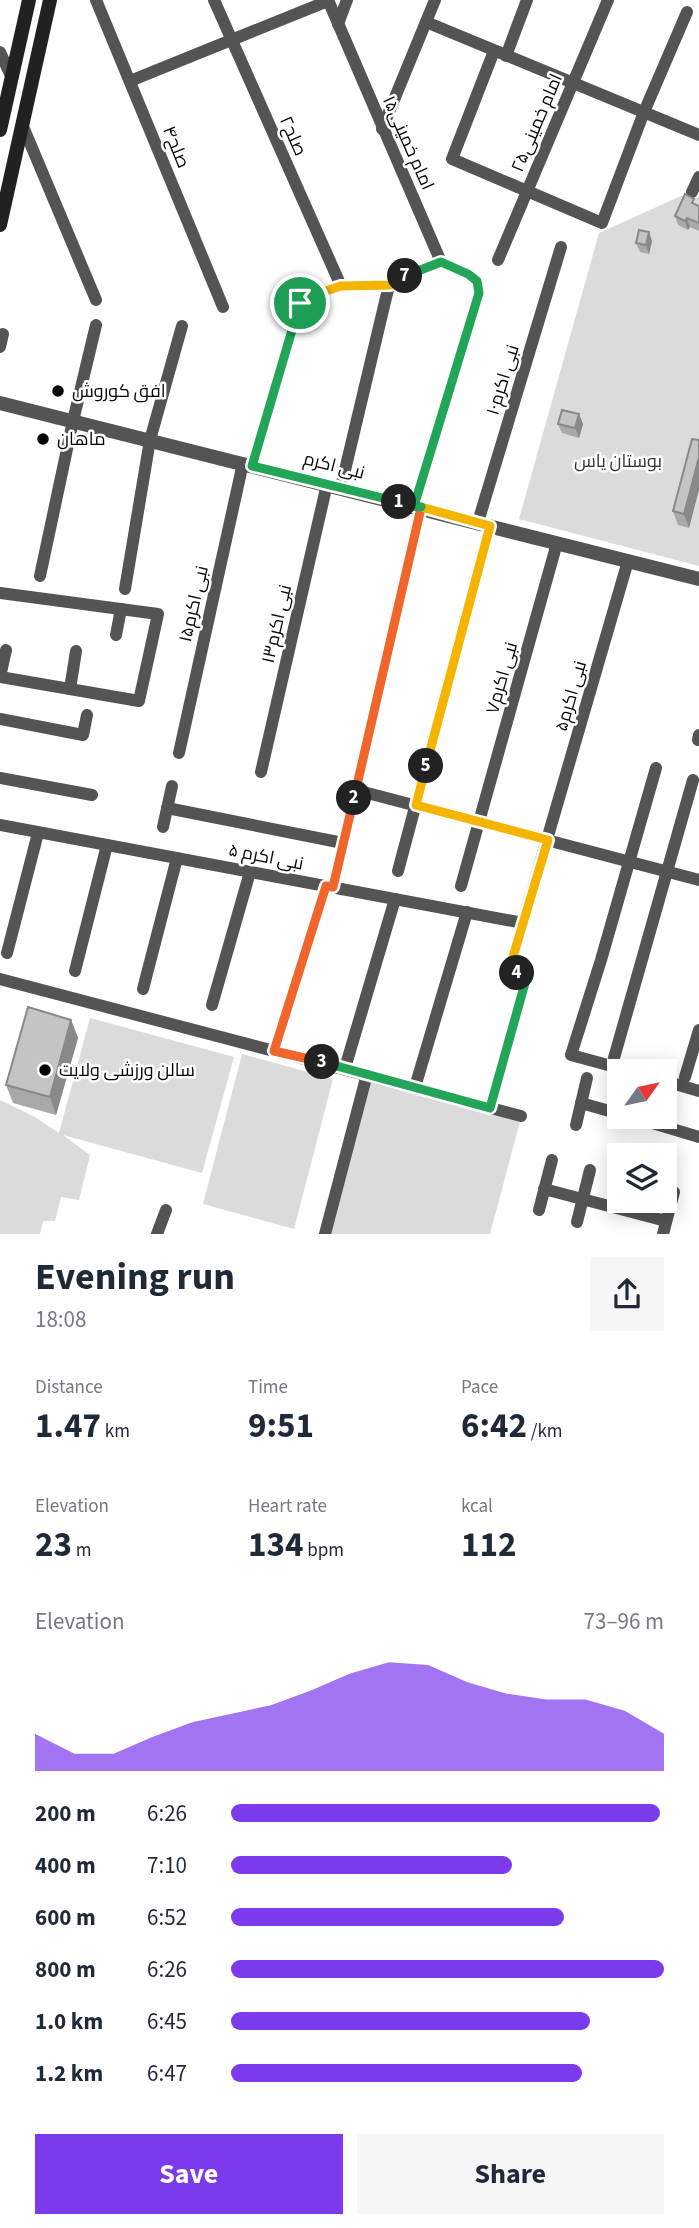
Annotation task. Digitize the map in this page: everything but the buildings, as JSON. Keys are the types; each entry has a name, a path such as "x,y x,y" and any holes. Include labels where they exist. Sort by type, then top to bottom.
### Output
{"main road":[{"path":"0,130 29,0"},
{"path":"0,225 50,0"}],"street":[{"name":"صلح۴","path":"96,0 223,307"},
{"name":"صلح۲","path":"214,0 341,286"},
{"path":"338,24 347,0"},
{"path":"382,130 435,0"},
{"path":"527,0 452,159 602,223 644,113 687,12"},
{"name":"امام خمینی۲۵","path":"498,260 608,0"},
{"path":"130,81 328,1"},
{"name":"۱۵امام خمینی","path":"328,1 441,262"},
{"path":"426,22 699,135"},
{"path":"0,52 11,76"},
{"path":"22,124 96,300"},
{"path":"692,192 699,177"},
{"name":"نبی اکرم۱۰","path":"398,871 484,524 561,247"},
{"path":"274,1051 344,843 417,507 479,293 477,281 441,262 411,273 390,285 341,286"},
{"name":"نبی اکرم۱۳","path":"261,772 334,486 390,285"},
{"name":"نبی اکرم۱۵","path":"179,753 248,464 300,303 307,297 341,286"},
{"path":"40,576 96,325"},
{"path":"125,589 150,440 182,326"},
{"path":"0,348 3,334"},
{"name":"نبی اکرم","path":"0,403 699,579"},
{"name":"نبی اکرم۷","path":"461,886 558,543"},
{"name":"نبی اکرم۵","path":"548,840 628,561"},
{"path":"0,593 158,614 139,701 0,677 6,650"},
{"path":"116,635 121,609"},
{"path":"71,689 76,651"},
{"path":"0,719 83,736 88,715"},
{"path":"607,1065 571,1055 656,768"},
{"path":"0,778 92,795"},
{"path":"614,1058 693,780"},
{"path":"163,827 172,786"},
{"path":"356,790 699,880"},
{"path":"167,808 344,843"},
{"name":"نبی اکرم ۵","path":"0,825 523,923"},
{"path":"7,953 38,832"},
{"path":"490,1108 527,976 509,970 548,840"},
{"path":"75,971 107,845"},
{"path":"143,989 177,858"},
{"path":"212,1005 250,872"},
{"path":"345,1068 395,899"},
{"path":"415,1087 467,912"},
{"path":"0,979 521,1116"},
{"path":"685,1077 699,1030"},
{"path":"325,1234 367,1074"},
{"path":"576,1125 587,1078"},
{"path":"677,1085 699,1091"},
{"path":"582,1103 607,1110"},
{"path":"672,1129 699,1137"},
{"path":"539,1210 552,1160"},
{"path":"577,1222 590,1170"},
{"path":"544,1189 583,1199 664,1227"},
{"path":"157,1234 166,1210"}],"green space":[{"name":"بوستان یاس","path":"681,196 699,198 699,566 519,519 599,233"},
{"path":"90,1018 234,1057 202,1173 63,1135 90,1155 79,1200 61,1197 55,1221 43,1221 40,1234 0,1234 0,1100 35,1117 59,1133"},
{"path":"242,1054 333,1079 294,1229 203,1204"},
{"path":"371,1079 522,1114 490,1234 330,1234"}],"place":[{"name":"افق کوروش","path":"58,391"},
{"name":"ماهان","path":"43,439"},
{"name":"سالن ورزشی ولایت","path":"45,1070"}],"route":[{"path":"441,262 477,281 479,293 414,506 490,526 416,805 548,840 509,970 527,976 490,1108 274,1051 326,886 333,887 421,508 252,466 300,303 307,297 341,286 390,285 422,268 441,262"}]}
